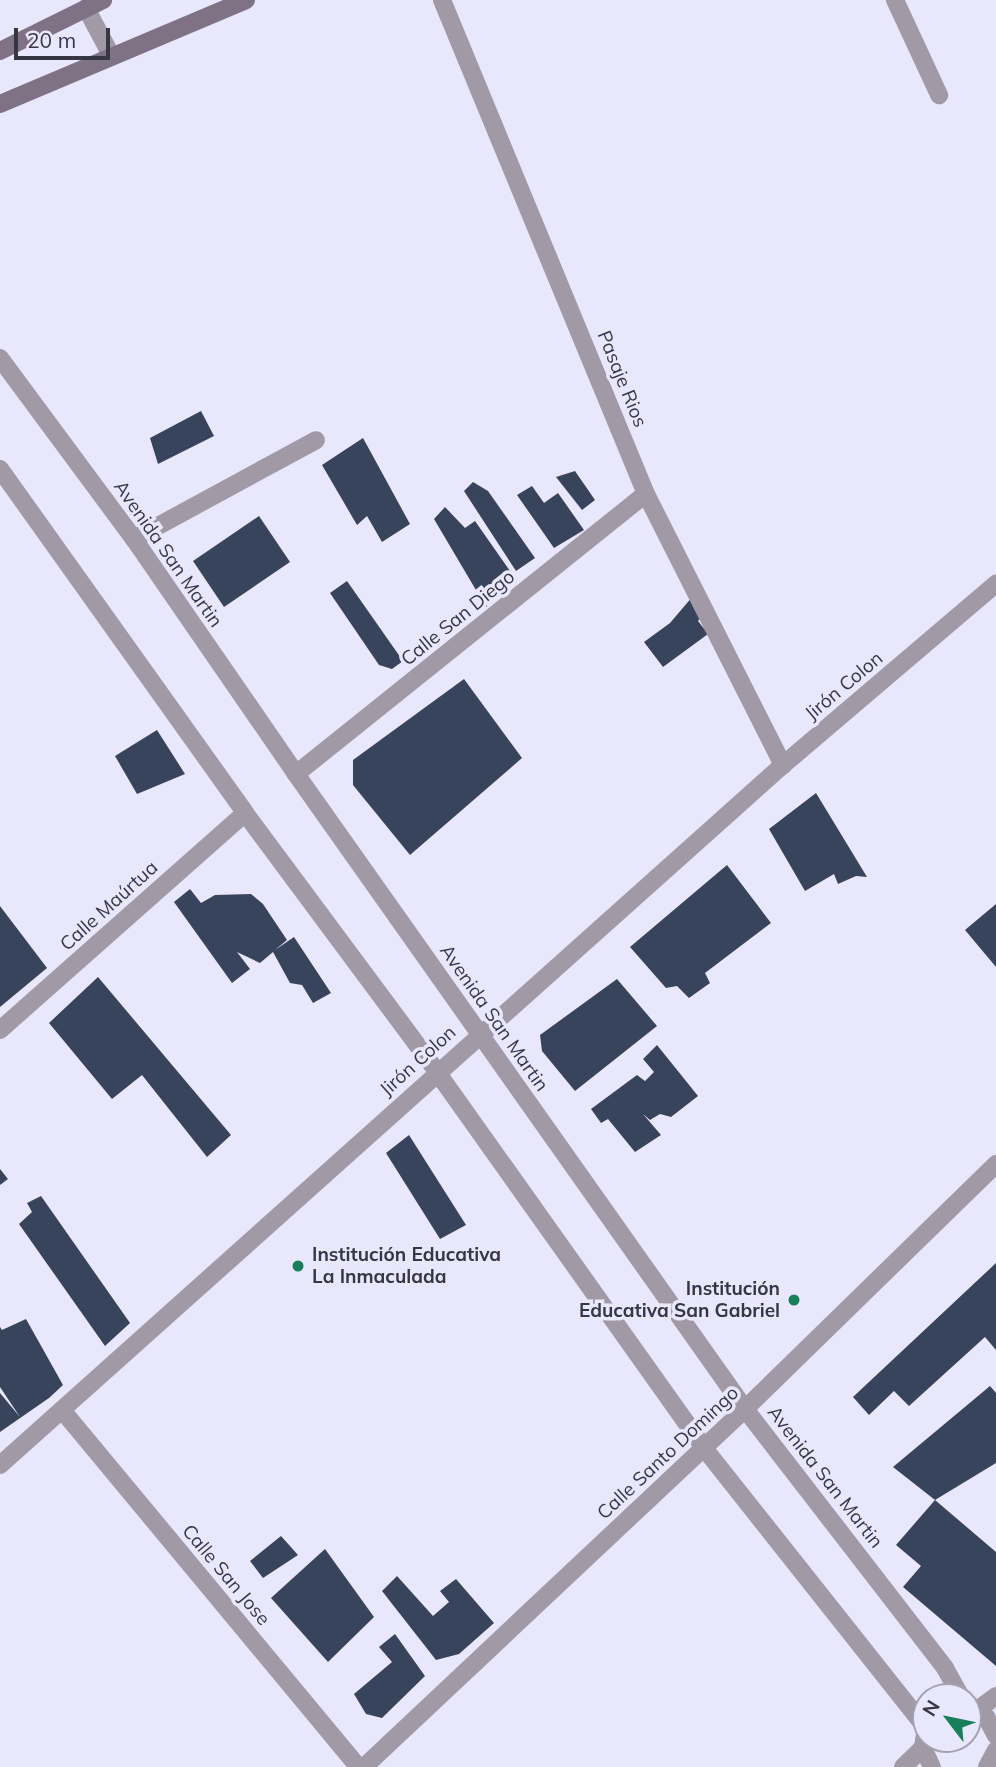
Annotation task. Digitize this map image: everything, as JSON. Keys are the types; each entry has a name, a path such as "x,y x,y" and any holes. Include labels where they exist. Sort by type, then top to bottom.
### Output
{"street":[{"path":"0,51 103,0"},
{"path":"0,104 246,0"},
{"name":"Pasaje Rios","path":"442,0 646,494 783,765"},
{"path":"895,0 939,96"},
{"path":"86,8 111,55"},
{"name":"Avenida San Martin","path":"0,358 134,540 479,1034 746,1409 946,1668 954,1683"},
{"path":"134,540 316,440"},
{"path":"0,469 245,813 437,1072 704,1448 912,1710"},
{"name":"Calle San Diego","path":"296,774 646,494"},
{"name":"Jirón Colon","path":"0,1465 783,765 996,584"},
{"name":"Calle Maúrtua","path":"0,1030 245,813"},
{"name":"Calle Santo Domingo","path":"364,1767 746,1409 996,1164"},
{"name":"Calle San Jose","path":"61,1410 358,1767"},
{"path":"982,1715 996,1736"},
{"path":"987,1767 996,1750"},
{"path":"903,1767 918,1753"}],"building":[{"path":"201,411 214,436 158,464 150,438"},
{"path":"363,438 410,524 382,542 367,516 357,525 322,465"},
{"path":"575,471 595,500 582,510 556,477"},
{"path":"473,482 488,491 535,558 516,571 464,491"},
{"path":"532,486 544,503 558,493 584,530 554,548 517,495"},
{"path":"445,507 465,528 475,521 517,581 486,607 434,519"},
{"path":"259,516 290,562 224,607 193,561"},
{"path":"347,581 403,661 392,669 379,665 330,593"},
{"path":"693,596 703,614 698,621 708,634 663,667 644,642 670,623"},
{"path":"464,679 522,758 410,855 353,785 353,760"},
{"path":"157,730 185,774 137,794 115,756"},
{"path":"816,793 867,877 856,876 838,884 834,874 805,891 769,829"},
{"path":"727,865 771,923 705,973 710,983 689,998 677,986 666,988 630,947"},
{"path":"190,889 201,903 215,895 251,894 263,904 287,940 275,950 294,937 331,993 313,1003 302,985 290,983 273,952 260,963 237,952 250,969 232,983 174,902"},
{"path":"996,904 996,967 965,930"},
{"path":"0,906 47,968 0,1007"},
{"path":"98,977 231,1135 207,1157 142,1075 112,1099 49,1023"},
{"path":"617,979 657,1026 575,1091 542,1051 540,1035"},
{"path":"657,1045 698,1096 671,1117 660,1114 650,1120 643,1114 661,1135 635,1152 608,1119 601,1123 591,1109 637,1075 645,1081 654,1072 643,1059"},
{"path":"409,1135 466,1225 440,1239 386,1153"},
{"path":"0,1169 8,1179 0,1185"},
{"path":"41,1196 130,1323 105,1346 19,1224 32,1212 27,1203"},
{"path":"996,1263 996,1350 985,1337 909,1406 894,1391 869,1415 853,1397"},
{"path":"26,1319 63,1385 0,1432 0,1393 20,1417 0,1387 0,1327 2,1330"},
{"path":"990,1386 996,1393 996,1463 935,1500 893,1467"},
{"path":"935,1500 996,1552 996,1666 903,1587 921,1566 896,1545"},
{"path":"281,1536 298,1555 263,1578 250,1561"},
{"path":"325,1549 374,1617 328,1662 271,1598"},
{"path":"397,1576 433,1616 449,1602 440,1591 456,1579 494,1623 459,1654 436,1660 382,1591"},
{"path":"395,1634 425,1676 382,1718 366,1714 354,1694 392,1662 379,1647"}],"place":[{"name":"Institución Educativa La Inmaculada","path":"298,1266"},
{"name":"Institución Educativa San Gabriel","path":"794,1300"}]}
